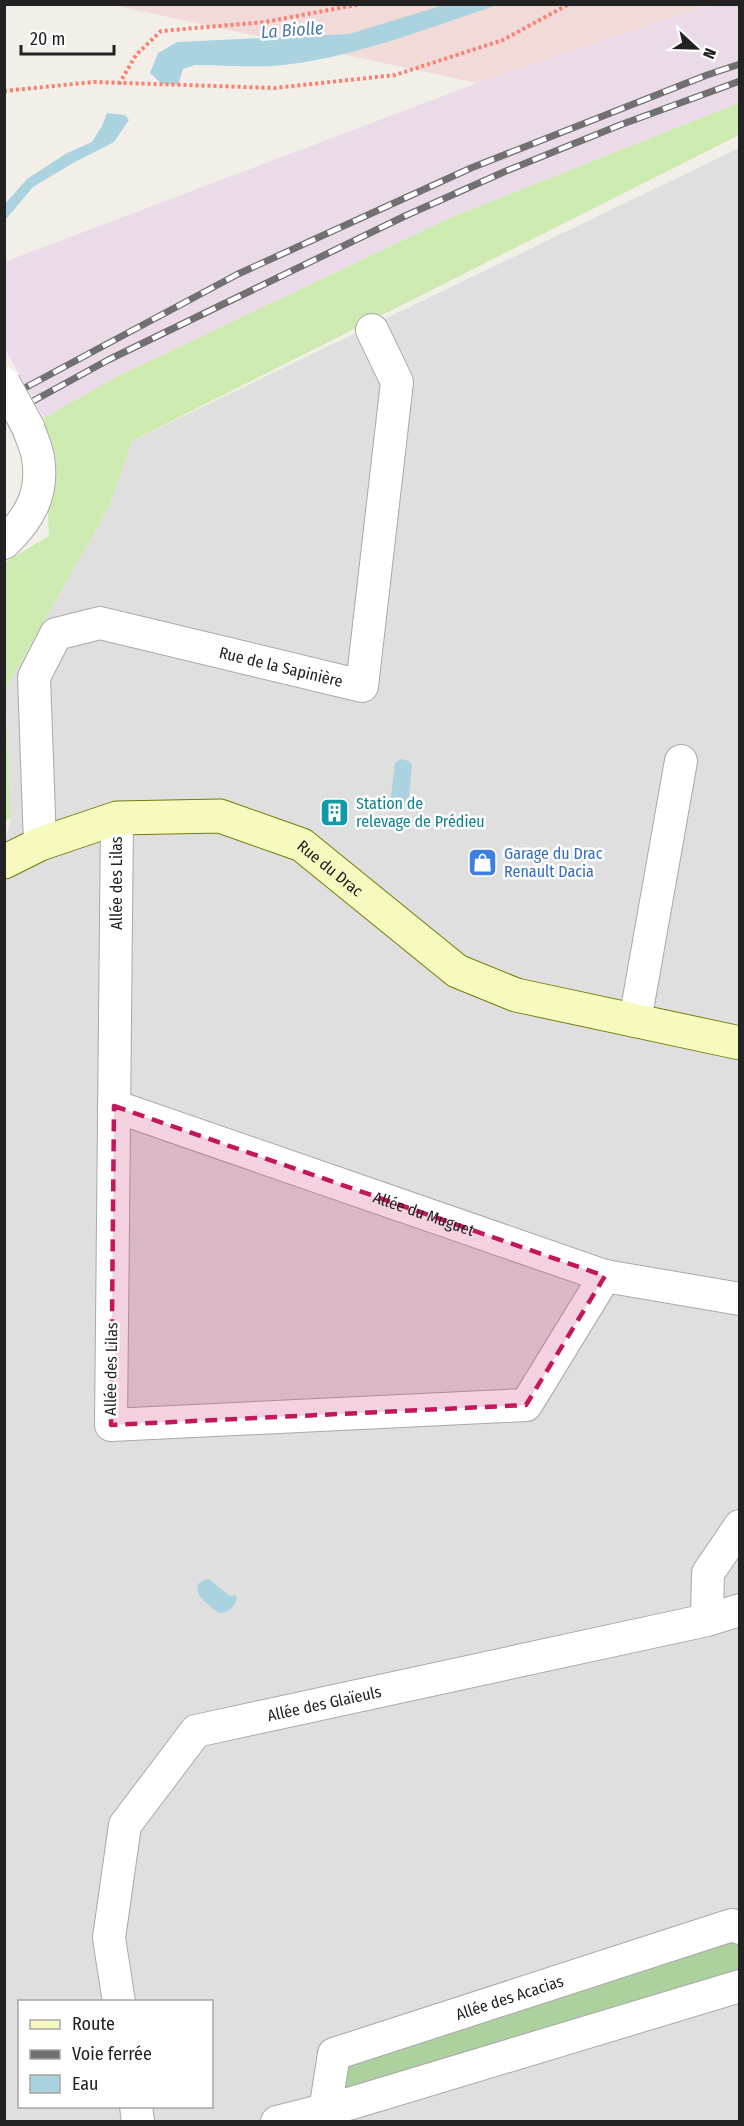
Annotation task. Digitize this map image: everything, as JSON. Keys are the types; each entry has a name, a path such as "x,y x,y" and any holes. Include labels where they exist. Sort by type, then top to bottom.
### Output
{"street":[{"name":"Rue de la Sapinière","path":"40,844 34,677 56,634 100,623 362,686 397,382 372,330"},
{"path":"4,383 28,427 38,458 39,490 27,517 4,543"},
{"path":"635,1021 681,761"},
{"name":"Rue du Drac","path":"4,862 40,844 117,818 220,816 302,845 457,971 516,995 740,1043"},
{"name":"Allée des Lilas","path":"117,818 111,1425 526,1405 605,1276"},
{"name":"Allée du Muguet","path":"114,1106 605,1276 740,1299"},
{"path":"707,1620 708,1573 740,1526"},
{"name":"Allée des Glaïeuls","path":"119,2000 109,1938 125,1825 196,1731 707,1620 740,1610"},
{"name":"Allée des Acacias","path":"325,2111 334,2054 732,1925 740,1928"},
{"path":"277,2121 325,2111 740,1986"}],"path":[{"path":"118,84 136,55 161,31 264,22 362,4"},
{"path":"4,92 94,82 275,88 395,75 502,40 568,4"}],"highlighted area":[{"path":"114,1106 605,1276 526,1405 111,1425"}],"shaded area":[{"path":"112,5 709,5 477,83"},
{"path":"709,5 739,5 739,103 452,217 114,378 44,418 5,349 4,262 477,83"},
{"path":"739,148 739,2121 5,2122 4,845 11,818 5,690 109,507 132,441"}],"green space":[{"path":"739,103 739,135 132,441 109,507 5,690 5,562 49,536 44,418 114,378 452,217"},
{"path":"5,690 11,818 5,822"},
{"path":"739,1928 739,1986 325,2111 334,2054"}],"water":[{"path":"447,4 498,5 369,47 316,60 267,66 195,65 183,69 178,85 162,84 150,73 158,53 177,42 349,34"},
{"path":"107,113 125,115 129,120 114,142 33,187 6,219 5,204 27,179 67,153 92,142"},
{"path":"401,759 409,761 412,765 408,806 390,804 395,763"},
{"path":"206,1579 230,1596 237,1597 229,1610 219,1613 198,1593 198,1584"}],"railway":[{"path":"4,399 238,274 471,168 740,64"},
{"path":"4,417 108,360 405,216 506,171 620,125 740,81"}],"place":[{"name":"Station de relevage de Prédieu","path":"335,812"},
{"name":"Garage du Drac Renault Dacia","path":"483,862"}],"water label":[{"name":"La Biolle","path":"292,30"}]}
